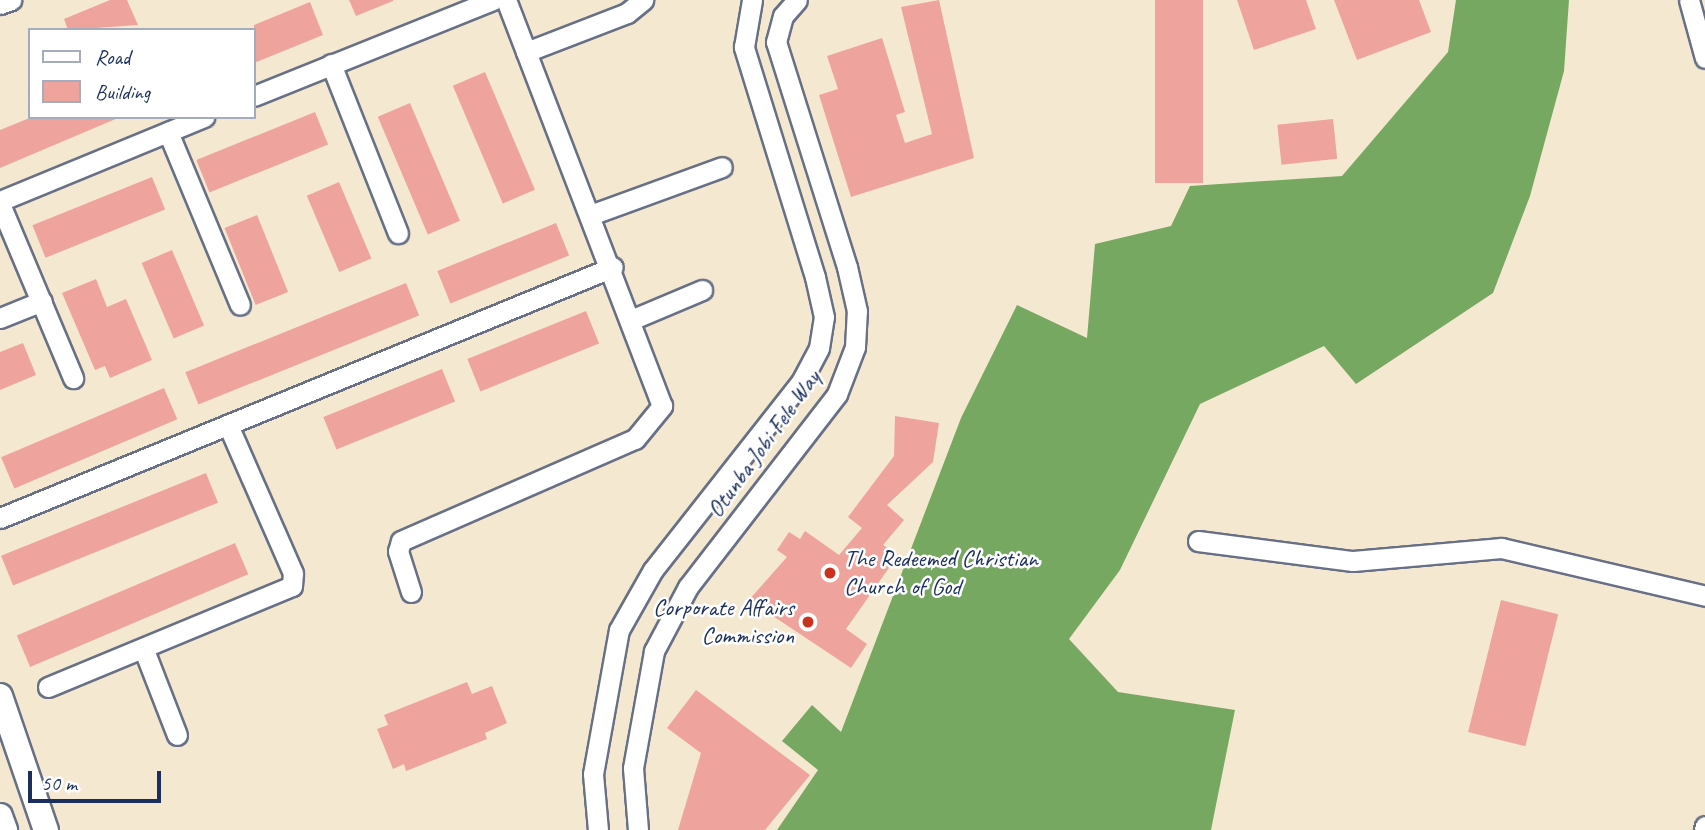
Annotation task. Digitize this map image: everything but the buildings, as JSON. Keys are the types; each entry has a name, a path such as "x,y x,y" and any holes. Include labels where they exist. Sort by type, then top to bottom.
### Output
{"main road":[{"path":"0,696 46,830"},
{"path":"0,816 5,830"}],"street":[{"path":"0,4 11,0"},
{"path":"256,95 493,0"},
{"path":"411,592 398,551 401,541 635,439 655,422 660,392 593,214 506,0"},
{"path":"526,52 627,13 643,0"},
{"name":"Otunba Jobi Fele Way","path":"598,830 593,774 619,630 653,570 802,382 819,348 824,317 744,47 752,0"},
{"name":"Otunba Jobi Fele Way","path":"638,830 633,768 654,651 688,587 837,394 855,347 856,310 776,42 783,16 797,0"},
{"path":"1689,0 1705,58"},
{"path":"331,64 398,233"},
{"path":"73,378 0,203 199,119"},
{"path":"168,132 240,305"},
{"path":"593,214 722,167"},
{"path":"793,213 824,202"},
{"path":"0,518 613,267"},
{"path":"633,319 702,290"},
{"path":"0,318 42,301"},
{"path":"48,687 144,650 292,586 293,573 228,425"},
{"path":"1198,541 1353,561 1501,548 1705,596"},
{"path":"144,650 177,735"}],"green space":[{"path":"1456,0 1569,0 1564,71 1530,196 1493,293 1356,384 1324,346 1200,404 1120,570 1069,639 1118,692 1235,710 1211,830 777,830 818,770 782,741 812,705 841,732 961,418 1017,305 1087,338 1095,244 1171,226 1190,186 1342,176 1448,52"}],"place":[{"name":"The Redeemed Christian Church of God","path":"830,573"},
{"name":"Corporate Affairs Commission","path":"808,622"}]}
